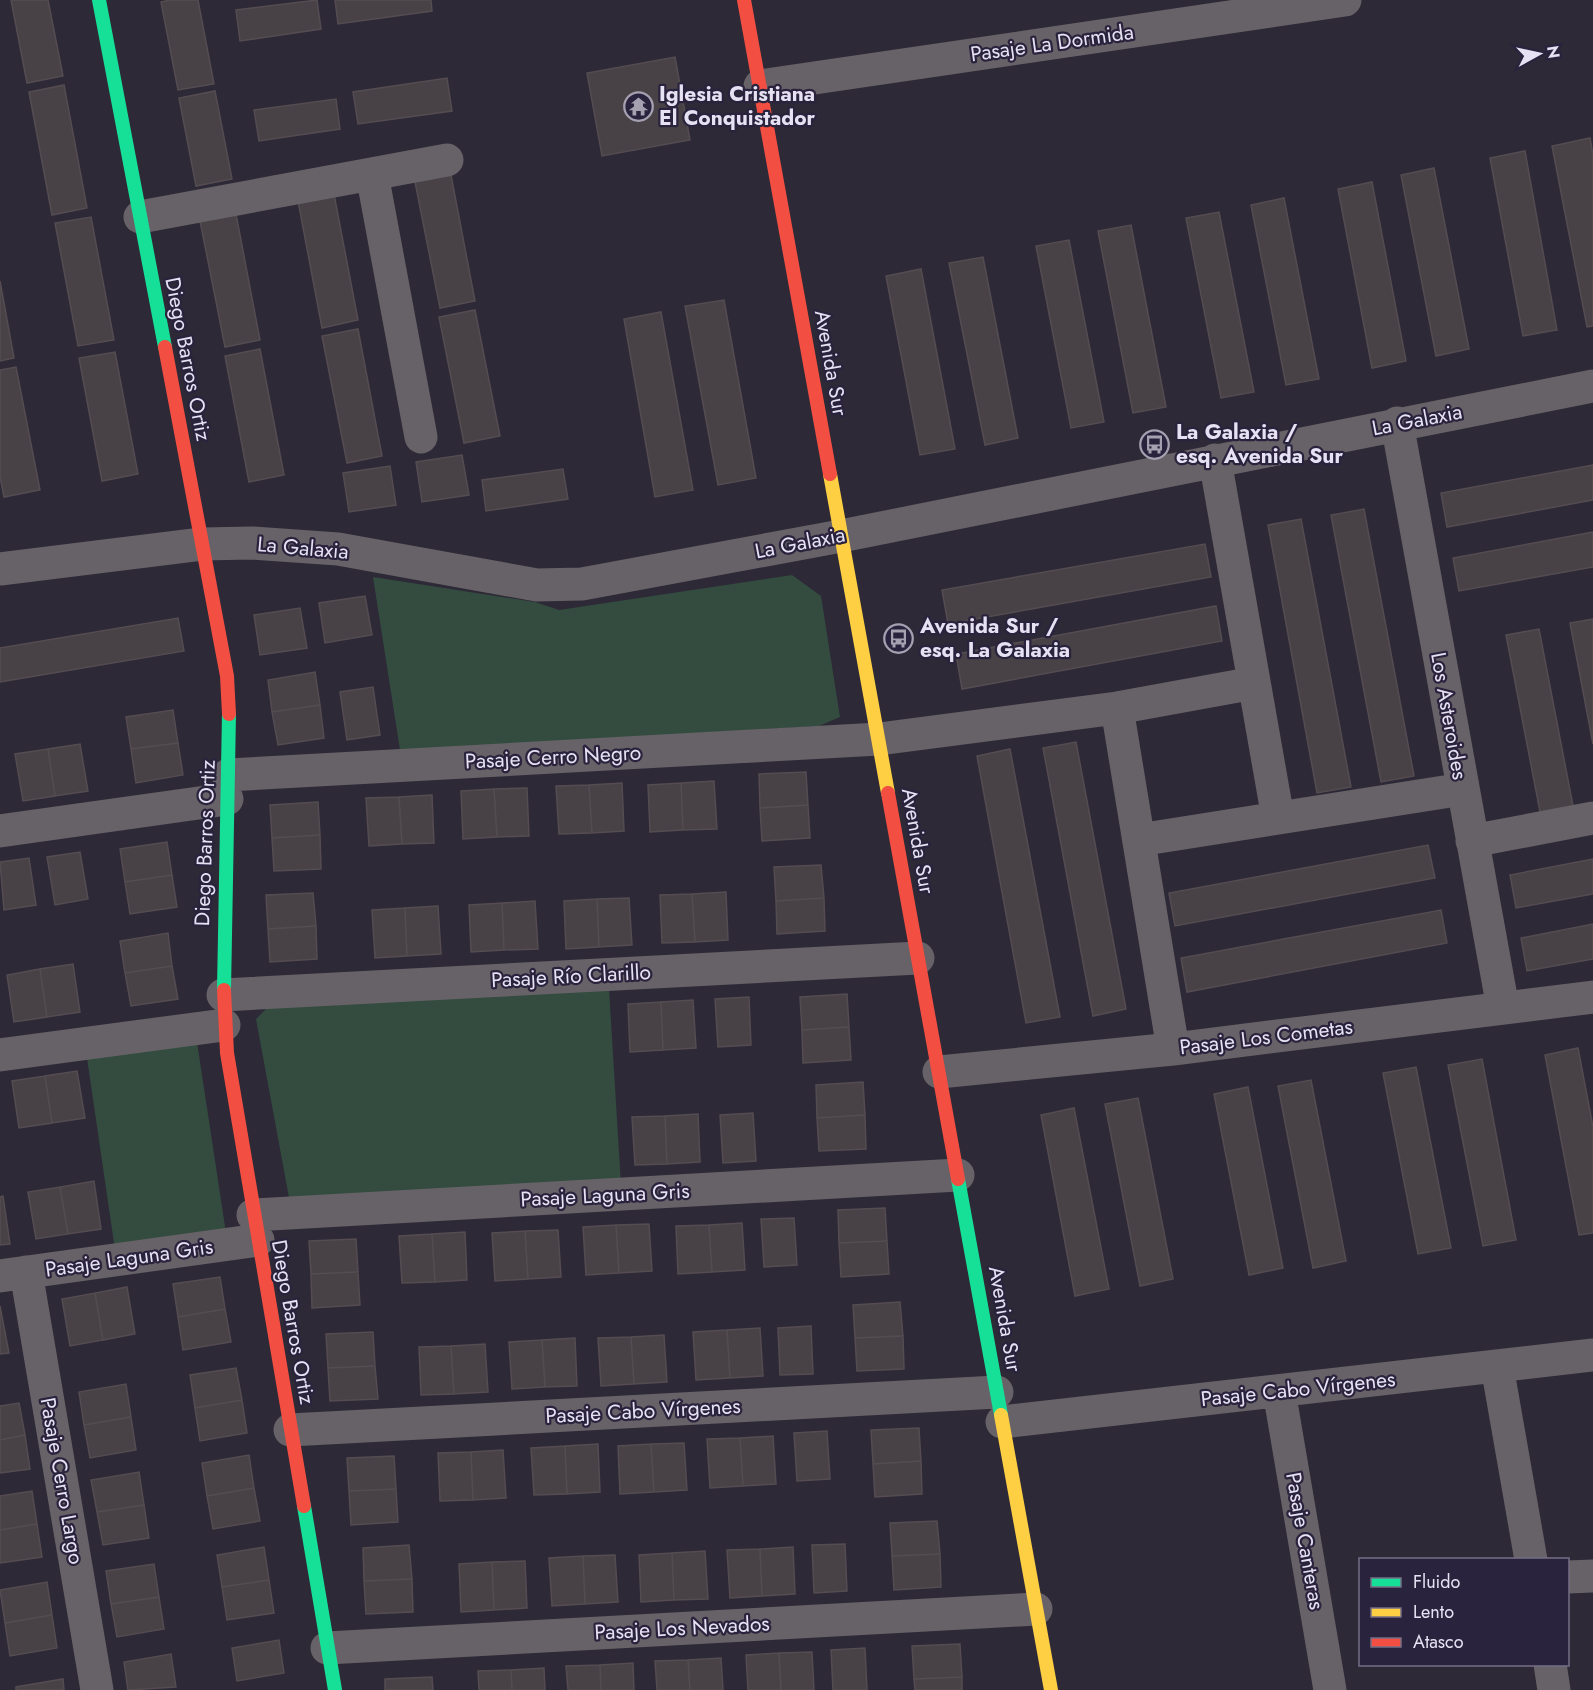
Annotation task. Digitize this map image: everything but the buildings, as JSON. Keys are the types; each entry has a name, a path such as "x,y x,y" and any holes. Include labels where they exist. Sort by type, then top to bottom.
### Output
{"street":[{"name":"Avenida Sur","path":"744,0 1051,1690"},
{"name":"Pasaje La Dormida","path":"760,86 1345,0"},
{"name":"Diego Barros Ortiz","path":"104,1 140,217 227,676 228,787 224,1010 255,1227 335,1690"},
{"path":"140,217 447,160"},
{"path":"372,174 421,437"},
{"name":"La Galaxia","path":"0,569 202,544 252,543 338,549 537,585 561,586 606,580 841,536 1397,423 1593,386"},
{"name":"Los Asteroides","path":"1397,423 1503,1008"},
{"path":"1215,460 1278,818"},
{"name":"Pasaje Cerro Negro","path":"0,831 228,787 879,739 1117,708 1254,683"},
{"path":"1117,708 1173,1049"},
{"path":"1139,840 1462,789"},
{"path":"1472,841 1593,818"},
{"name":"Pasaje Río Clarillo","path":"0,1055 224,1010 918,958"},
{"name":"Pasaje Los Cometas","path":"939,1072 1173,1049 1593,997"},
{"name":"Pasaje Laguna Gris","path":"13,1274 255,1227 958,1175"},
{"name":"Pasaje Cerro Largo","path":"13,1274 98,1690"},
{"name":"Pasaje Cabo Vírgenes","path":"290,1430 1000,1407 1279,1391 1593,1355"},
{"path":"1497,1366 1531,1558"},
{"name":"Pasaje Canteras","path":"1279,1391 1330,1690"},
{"path":"1569,1577 1593,1576"},
{"name":"Pasaje Los Nevados","path":"327,1648 1036,1609"},
{"path":"1550,1666 1554,1690"}],"green space":[{"path":"792,575 821,596 840,717 819,726 400,750 373,577 535,602 559,610"},
{"path":"609,989 621,1185 290,1203 256,1019 267,1008"},
{"path":"197,1042 226,1233 115,1250 87,1058"}],"traffic: fast":[{"path":"99,0 165,347"},
{"path":"224,990 229,714"},
{"path":"958,1179 1001,1415"},
{"path":"304,1506 335,1690"}],"traffic: slow":[{"path":"830,474 888,793"},
{"path":"1001,1415 1051,1690"}],"traffic: jam":[{"path":"744,0 830,474"},
{"path":"165,347 227,676 229,714"},
{"path":"888,793 958,1179"},
{"path":"224,990 227,1053 304,1506"}],"place":[{"name":"Iglesia Cristiana El Conquistador","path":"638,106"},
{"name":"La Galaxia / esq. Avenida Sur","path":"1155,444"},
{"name":"Avenida Sur / esq. La Galaxia","path":"899,638"}]}
